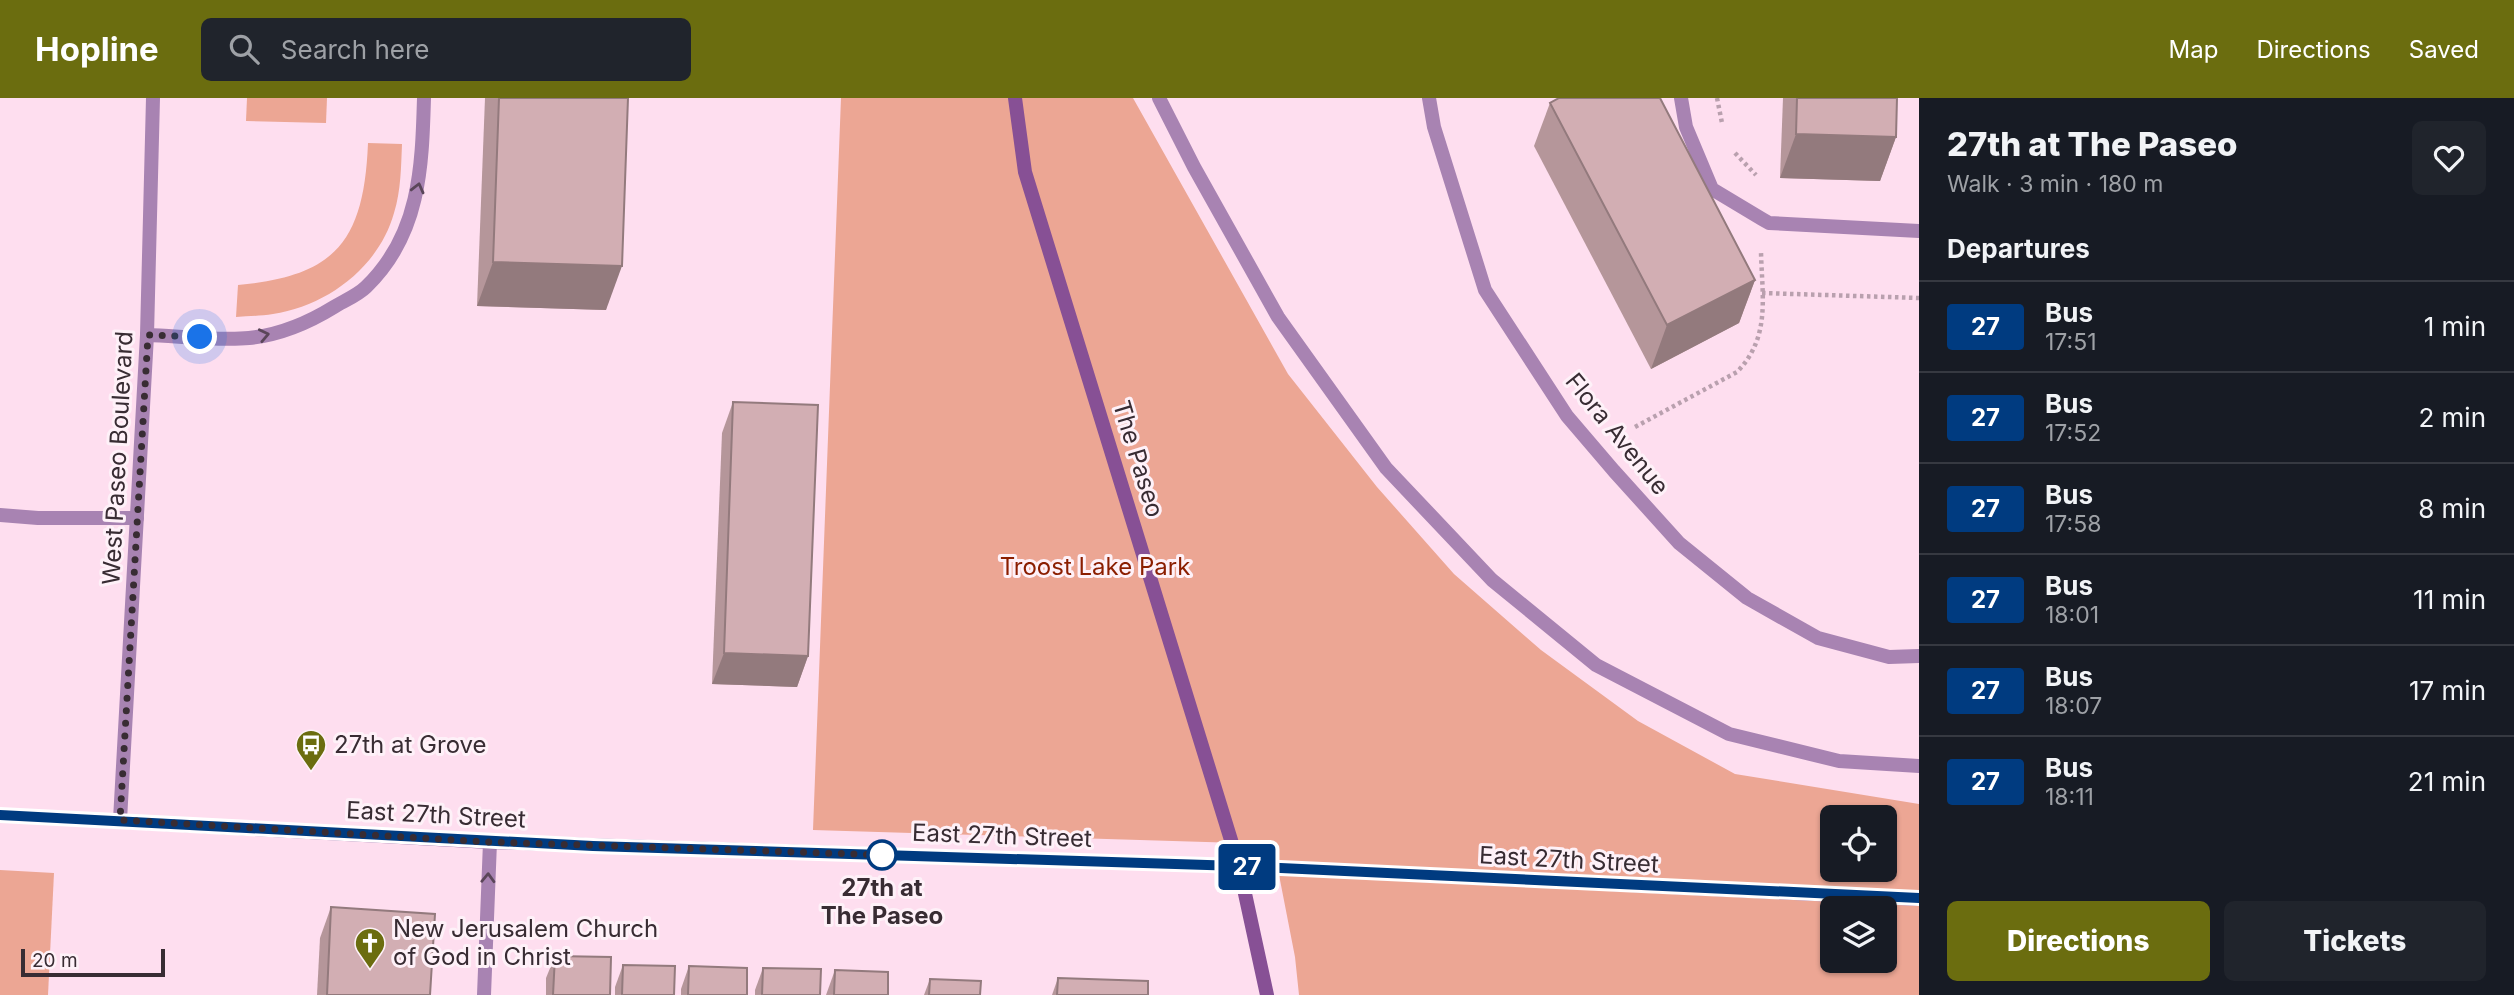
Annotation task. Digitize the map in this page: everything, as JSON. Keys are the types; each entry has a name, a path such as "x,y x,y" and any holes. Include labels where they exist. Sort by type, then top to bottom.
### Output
{"main road":[{"name":"The Paseo","path":"1015,98 1025,172 1239,866 1267,995"},
{"name":"East 27th Street","path":"0,815 490,842 1239,866 1919,898"}],"street":[{"name":"West Paseo Boulevard","path":"120,820 148,335 153,98"},
{"path":"148,335 248,338 290,330 365,288 395,250 409,222 421,174 424,98"},
{"path":"1159,98 1194,167 1278,317 1386,468 1492,580 1596,665 1729,734 1839,761 1919,766"},
{"name":"Flora Avenue","path":"1429,98 1434,127 1485,290 1567,416 1615,471 1679,543 1747,598 1818,638 1889,657 1919,656"},
{"path":"1681,98 1686,127 1712,189 1769,223 1919,231"},
{"path":"0,515 38,518 138,518"},
{"path":"484,995 490,842"}],"path":[{"path":"1717,98 1723,130"},
{"path":"1733,150 1755,174 1767,181"},
{"path":"1635,427 1737,372 1750,358 1762,328 1760,242"},
{"path":"1762,293 1919,298"}],"green space":[{"path":"247,98 327,98 326,123 246,121"},
{"name":"Troost Lake Park","path":"841,98 1133,98 1288,374 1377,487 1454,574 1541,650 1638,721 1735,774 1919,804 1919,995 1299,995 1295,957 1273,844 813,830"},
{"path":"368,143 402,144 394,213 387,233 376,250 348,281 313,302 273,314 236,317 238,285 300,273 322,262 339,247 351,228 360,205"},
{"path":"0,870 54,873 48,995 0,995"}],"building":[{"path":"499,98 628,98 622,266 493,262"},
{"path":"1559,98 1660,98 1755,280 1667,325 1550,103"},
{"path":"1797,98 1897,98 1896,137 1796,134"},
{"path":"733,402 818,405 808,656 724,653"},
{"path":"331,907 435,914 430,995 327,995"},
{"path":"555,956 611,957 610,995 553,995"},
{"path":"623,965 675,966 674,995 622,995"},
{"path":"689,966 747,968 747,995 688,995"},
{"path":"763,968 821,969 820,995 762,995"},
{"path":"835,970 888,972 888,995 834,995"},
{"path":"1058,978 1148,981 1148,995 1057,995"},
{"path":"930,979 981,981 980,995 929,995"}],"bus line":[{"name":"27","path":"0,815 490,842 1239,866 1919,898"}],"place":[{"name":"27th at Grove","path":"311,772"},
{"name":"27th at The Paseo","path":"882,855"},
{"name":"New Jerusalem Church of God in Christ","path":"370,970"}],"route":[{"path":"200,337 148,335 120,820 490,842 882,855"}]}
